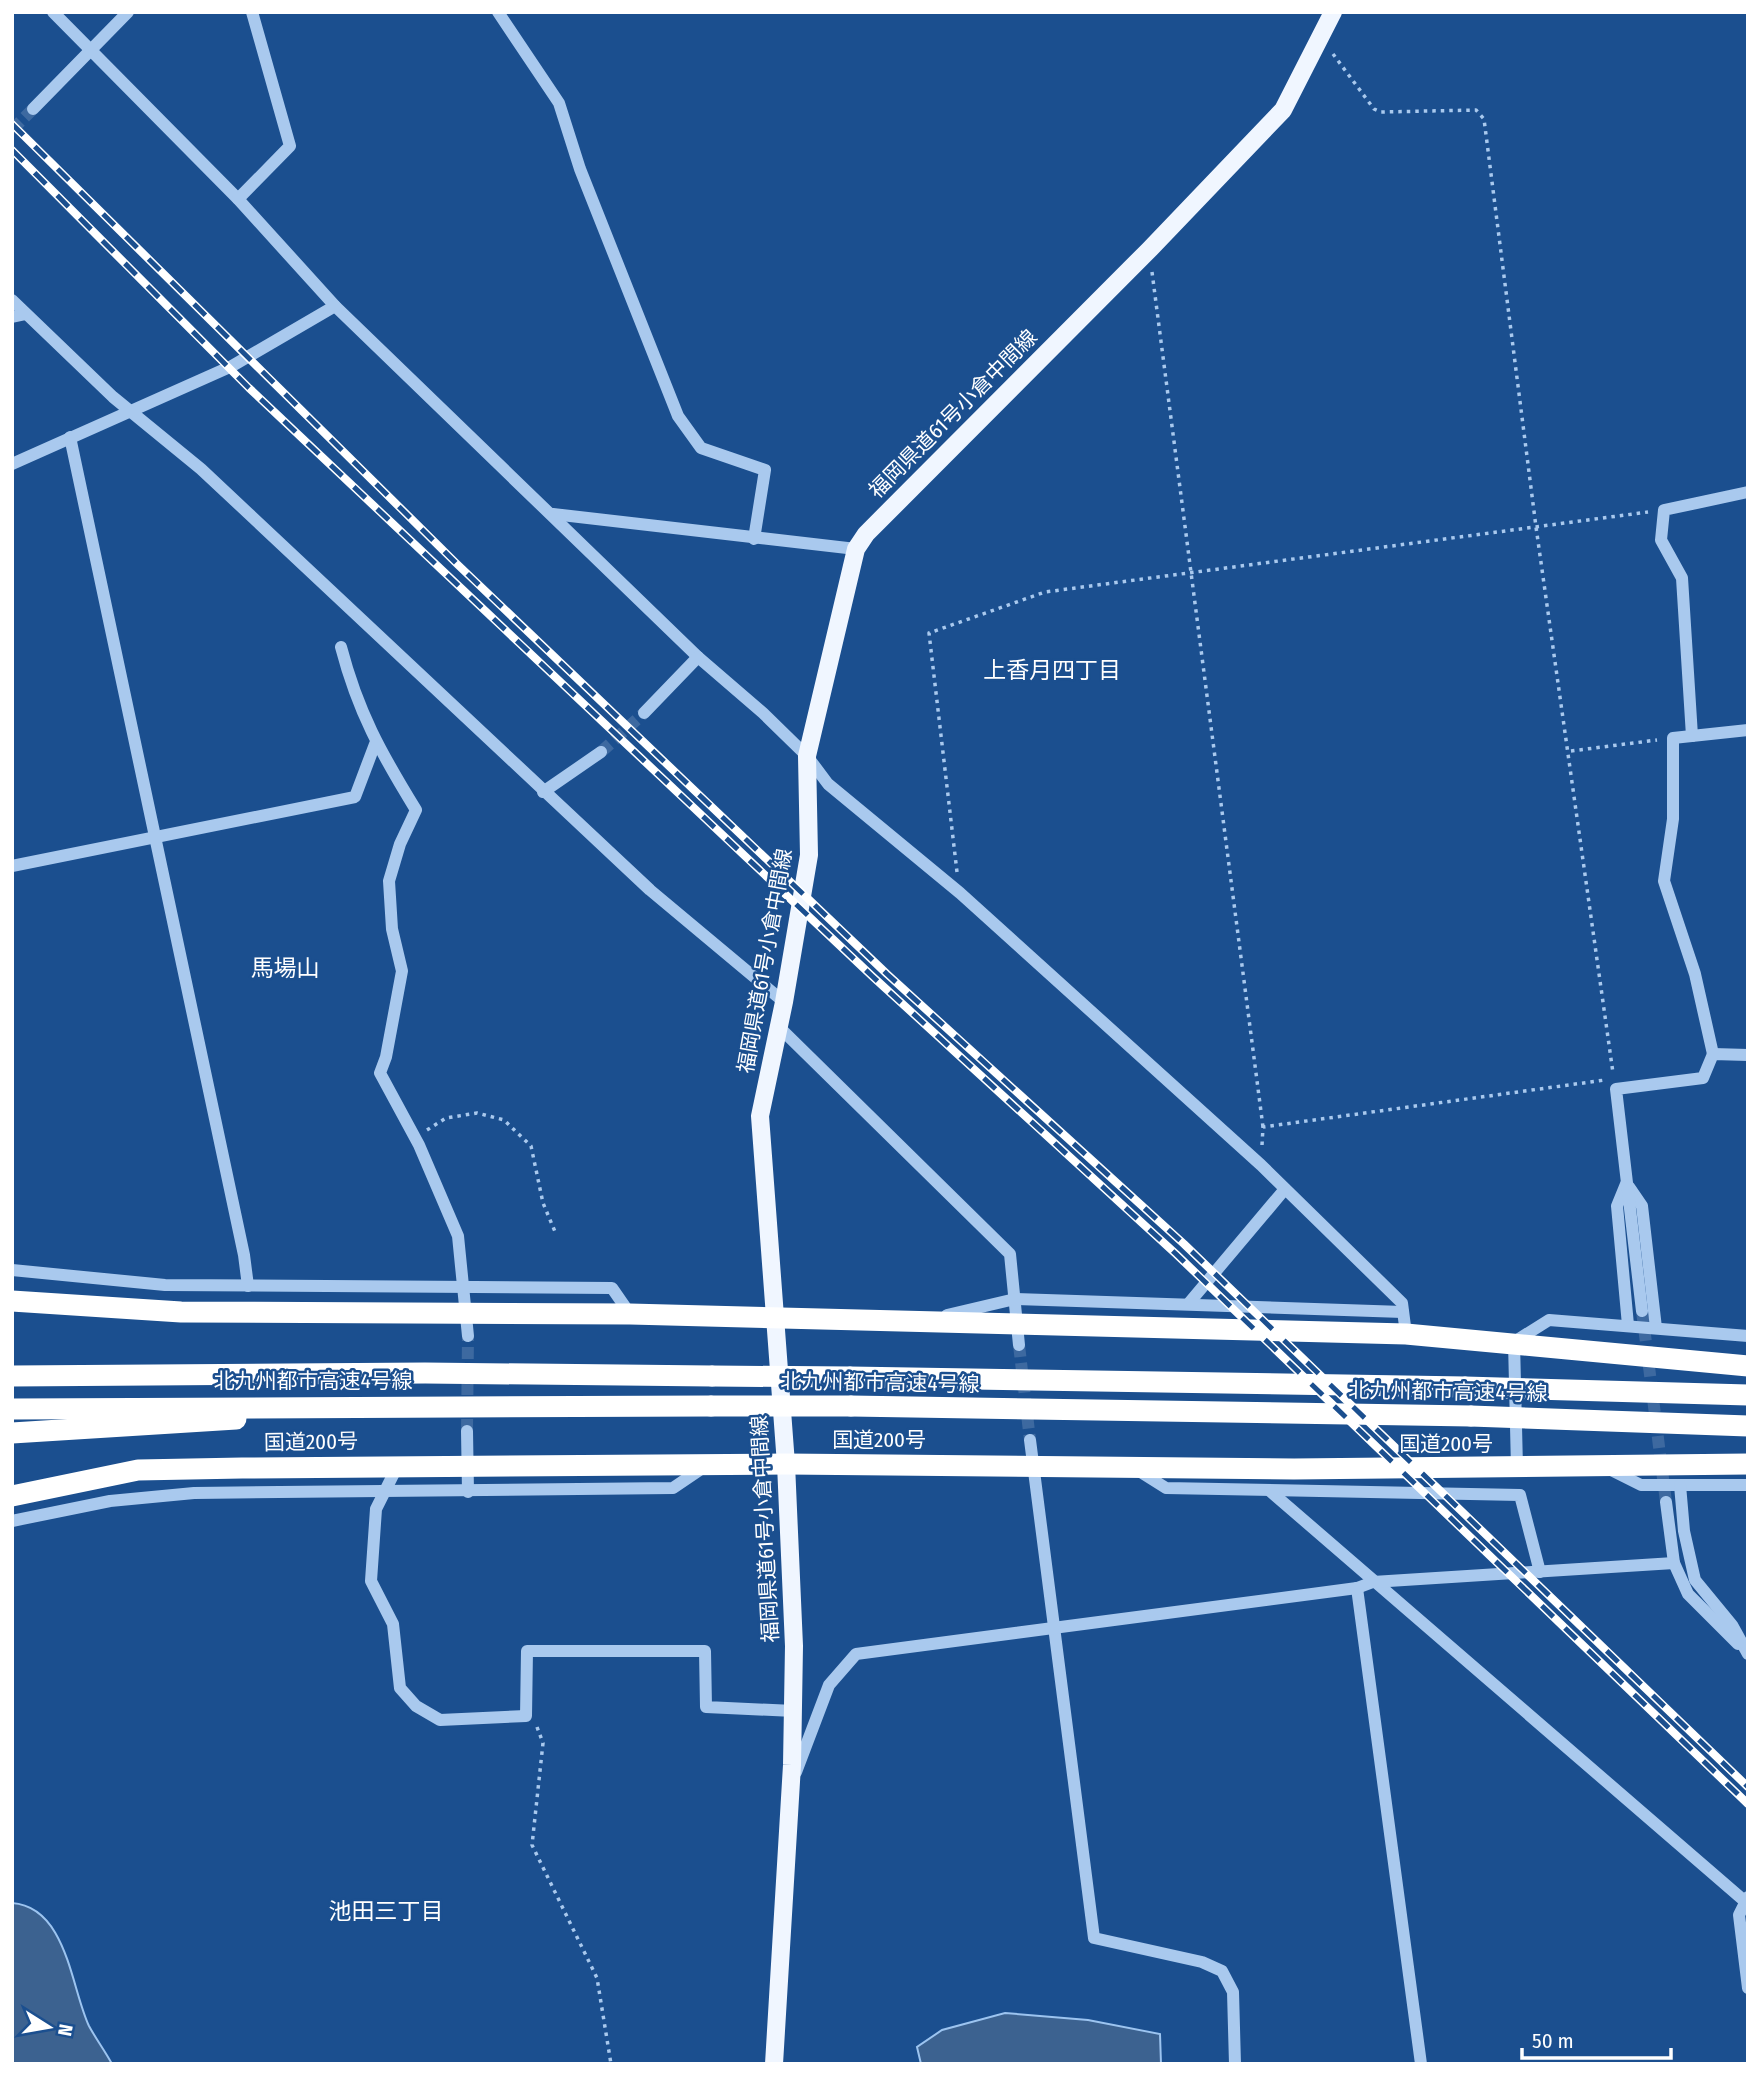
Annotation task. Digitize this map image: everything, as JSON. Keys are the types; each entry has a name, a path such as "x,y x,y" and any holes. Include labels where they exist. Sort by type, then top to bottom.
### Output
{"highway":[{"path":"12,1301 181,1312 630,1314 1406,1334 1748,1366"},
{"name":"北九州都市高速4号線","path":"12,1376 425,1373 850,1377 1465,1387 1748,1395"},
{"path":"12,1433 427,1405"},
{"name":"北九州都市高速4号線","path":"12,1409 427,1405 851,1406 1471,1416 1748,1426"},
{"name":"国道200号","path":"12,1496 138,1470 398,1465 1517,1468 1748,1464"}],"main road":[{"name":"福岡県道61号小倉中間線","path":"774,2064 794,1711 792,1553 760,1116 784,1002 810,855 807,756 856,549 866,534 1149,250 1283,110 1333,12"}],"street":[{"path":"53,12 238,199 335,306 698,657 807,756 828,784 960,894 1261,1164 1402,1303 1406,1334"},
{"path":"33,109 128,12"},
{"path":"238,199 290,146 252,12"},
{"path":"498,12 559,103 590,194 678,416 701,448 765,470 754,539"},
{"path":"12,300 113,397 134,411 201,469 650,890 784,1002"},
{"path":"12,464 232,366 335,306"},
{"path":"12,317 26,314"},
{"path":"70,437 241,1241 248,1286"},
{"path":"1692,736 1682,578 1661,540 1664,510 1748,492"},
{"path":"553,514 856,549"},
{"path":"341,647 354,696 375,744 416,810 400,844 389,881 392,929 402,971 386,1057 380,1073 419,1145 458,1236 468,1336"},
{"path":"644,713 698,657"},
{"path":"1642,1311 1616,1089 1703,1078 1713,1054 1695,974 1664,881 1673,819 1673,738 1748,730"},
{"path":"12,866 355,797 375,744"},
{"path":"543,792 601,752"},
{"path":"779,1027 1010,1254 1018,1345"},
{"path":"1713,1054 1748,1055"},
{"path":"1627,1184 1617,1206 1628,1325"},
{"path":"1627,1184 1642,1206 1656,1328"},
{"path":"1189,1303 1285,1189"},
{"path":"12,1270 165,1284 612,1288 630,1314"},
{"path":"923,1321 1015,1300 1403,1311"},
{"path":"1517,1468 1514,1342 1549,1320 1748,1336"},
{"path":"467,1431 468,1492"},
{"path":"1030,1440 1094,1938 1202,1962 1222,1971 1233,1992 1235,2064"},
{"path":"12,1521 110,1501 194,1493 673,1488 707,1464"},
{"path":"398,1465 376,1509 371,1581 393,1623 400,1688 416,1706 440,1720 526,1716 527,1651 705,1651 706,1707 794,1711"},
{"path":"1603,1466 1641,1485 1748,1485"},
{"path":"1133,1467 1166,1488 1520,1495 1539,1572"},
{"path":"1680,1485 1684,1531 1695,1580 1732,1625 1748,1654"},
{"path":"1270,1491 1747,1901 1739,1916 1748,1988"},
{"path":"1666,1502 1674,1563 1688,1594 1748,1654"},
{"path":"788,1791 829,1685 856,1654 1357,1588 1373,1582 1674,1563"},
{"path":"1357,1588 1421,2064"}],"path":[{"path":"1263,1127 1614,1079 1570,751 1536,527 1484,119 1476,110 1381,112 1374,109 1321,40"},
{"path":"1149,250 1263,1127 1261,1164"},
{"path":"960,894 929,633 1045,592 1664,510"},
{"path":"1570,751 1673,738"},
{"path":"419,1145 427,1130 446,1118 477,1113 504,1120 531,1146 543,1203 556,1234"},
{"path":"526,1716 537,1726 542,1743 532,1845 597,1978 611,2064"}],"water":[{"path":"12,1903 30,1908 45,1919 56,1934 89,2026 112,2064 12,2064"},
{"path":"1005,2013 1088,2020 1160,2034 1161,2064 921,2064 917,2047 942,2030"}],"tunnel":[{"path":"12,130 33,109"},
{"path":"601,752 644,713"},
{"path":"1642,1311 1666,1502"},
{"path":"467,1431 468,1336"},
{"path":"1019,1345 1030,1440"}],"railway":[{"path":"12,124 457,564 887,974 1184,1244 1748,1787"},
{"path":"12,150 249,388 872,976 1176,1254 1748,1804"}],"district":[{"name":"上香月四丁目","path":"1052,670"},
{"name":"馬場山","path":"285,968"},
{"name":"池田三丁目","path":"386,1911"}]}
